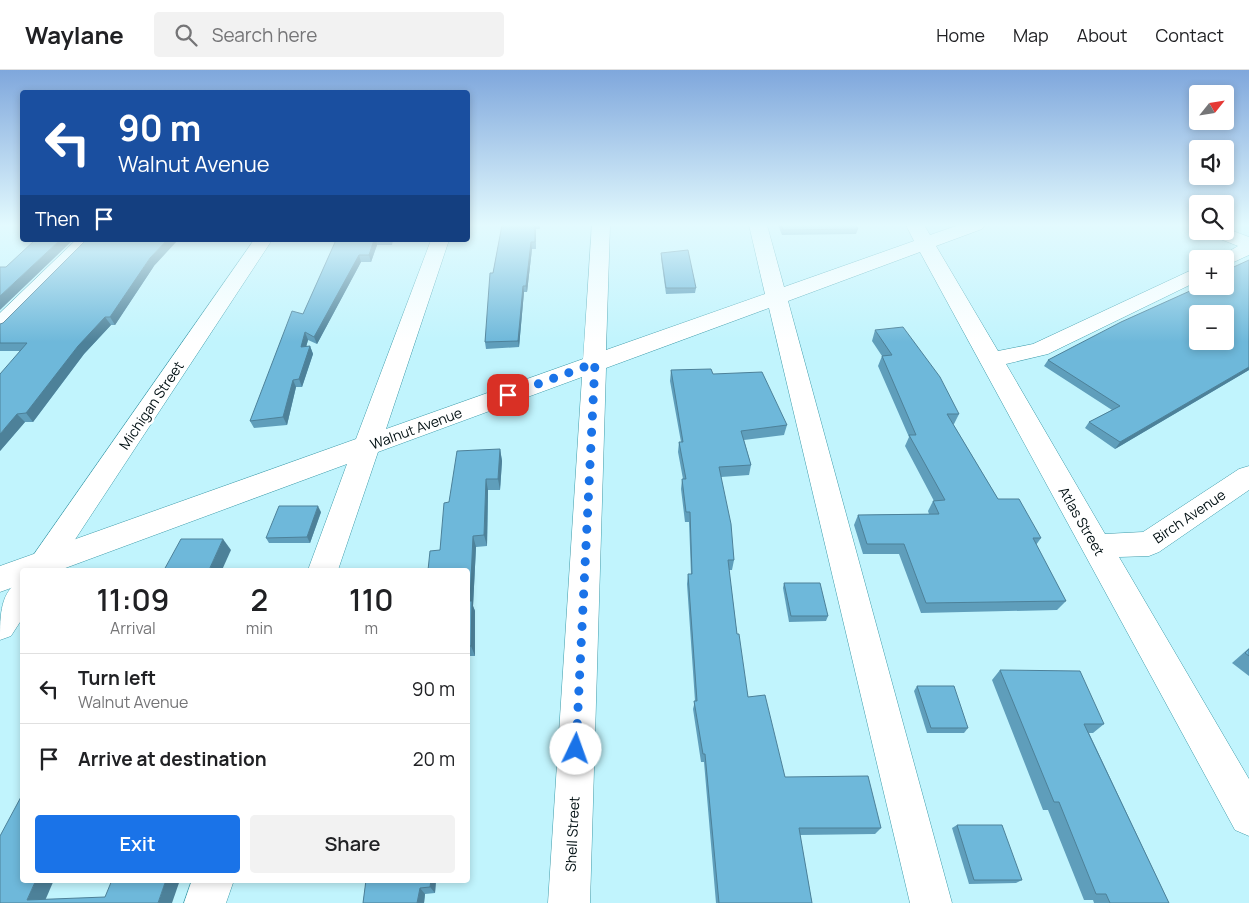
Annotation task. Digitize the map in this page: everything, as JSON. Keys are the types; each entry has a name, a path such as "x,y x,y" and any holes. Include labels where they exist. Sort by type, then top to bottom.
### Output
{"street":[{"path":"0,325 63,264"},
{"name":"Michigan Street","path":"33,568 246,264"},
{"path":"325,568 432,264"},
{"name":"Shell Street","path":"569,903 599,264"},
{"path":"768,264 932,903"},
{"name":"Walnut Avenue","path":"35,568 776,297 852,264"},
{"name":"Atlas Street","path":"937,264 1249,816"},
{"path":"991,360 1040,349 1189,277"},
{"name":"Birch Avenue","path":"1096,546 1148,544 1249,476"},
{"name":"Walnut Avenue","path":"0,579 20,573"},
{"path":"0,626 20,596"},
{"path":"205,903 212,883"}],"building":[{"path":"9,264 34,264 0,296 0,267 6,267"},
{"path":"62,264 146,264 110,317 105,317 78,346 26,413 17,414 0,434 0,374 27,343 0,343 0,324"},
{"path":"325,264 354,264 314,337 305,332 301,347 310,346 299,379 293,380 283,417 250,421 292,311 303,314"},
{"path":"495,264 529,264 526,286 523,286 518,341 485,342 490,273 493,273"},
{"path":"663,264 691,264 696,288 666,288"},
{"path":"1241,264 1249,264 1249,367 1120,442 1089,422 1120,406 1048,360 1121,322 1189,291 1189,295 1234,295 1234,267"},
{"path":"903,327 940,377 959,414 947,414 998,499 1019,499 1041,538 1033,538 1066,601 926,603 904,544 867,544 858,515 939,514 933,501 945,500 909,435 916,435 882,356 892,355 875,330"},
{"path":"711,369 713,374 762,372 787,425 741,431 751,465 719,467 731,524 734,560 728,560 737,634 739,634 748,697 765,695 785,777 868,776 881,828 799,828 812,903 719,903 705,754 703,754 694,701 697,701 688,574 692,574 690,512 686,512 682,479 686,479 679,442 683,442 671,370"},
{"path":"500,449 498,479 486,479 484,535 473,536 470,601 470,568 428,568 430,551 440,550 444,503 449,502 457,451"},
{"path":"279,506 318,506 307,537 266,538"},
{"path":"181,539 223,539 210,568 165,568"},
{"path":"784,583 820,583 828,616 791,616"},
{"path":"470,601 472,601 471,646"},
{"path":"1000,670 1080,671 1104,724 1084,724 1169,903 1110,903 1106,894 1096,894 1059,802 1054,802"},
{"path":"917,686 954,686 968,728 931,728"},
{"path":"20,799 20,883 35,883 27,900 105,897 111,883 165,883 158,903 0,903 0,836"},
{"path":"957,825 1002,825 1022,880 974,880"},
{"path":"366,883 431,883 430,887 420,888 417,903 363,903"}],"route":[{"path":"508,395 595,363 576,749"}]}
